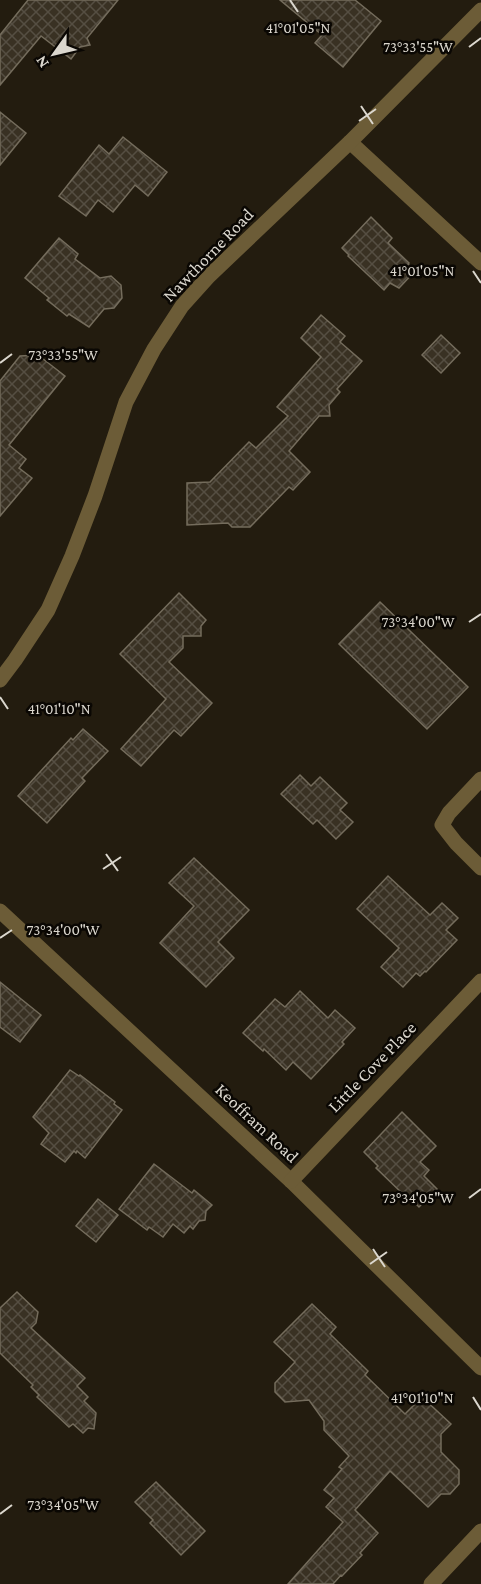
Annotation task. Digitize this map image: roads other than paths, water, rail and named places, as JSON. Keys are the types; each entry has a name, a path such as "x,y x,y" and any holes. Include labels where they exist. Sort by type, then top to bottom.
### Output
{"street":[{"name":"Nawthorne Road","path":"0,680 48,610 95,496 126,402 154,349 182,306 209,276 350,142 481,10"},
{"path":"350,142 481,263"},
{"path":"481,779 449,813 442,825 481,868"},
{"name":"Keoffram Road","path":"0,911 291,1181 481,1368"},
{"name":"Little Cove Place","path":"291,1181 481,981"},
{"path":"432,1584 481,1531"}]}
